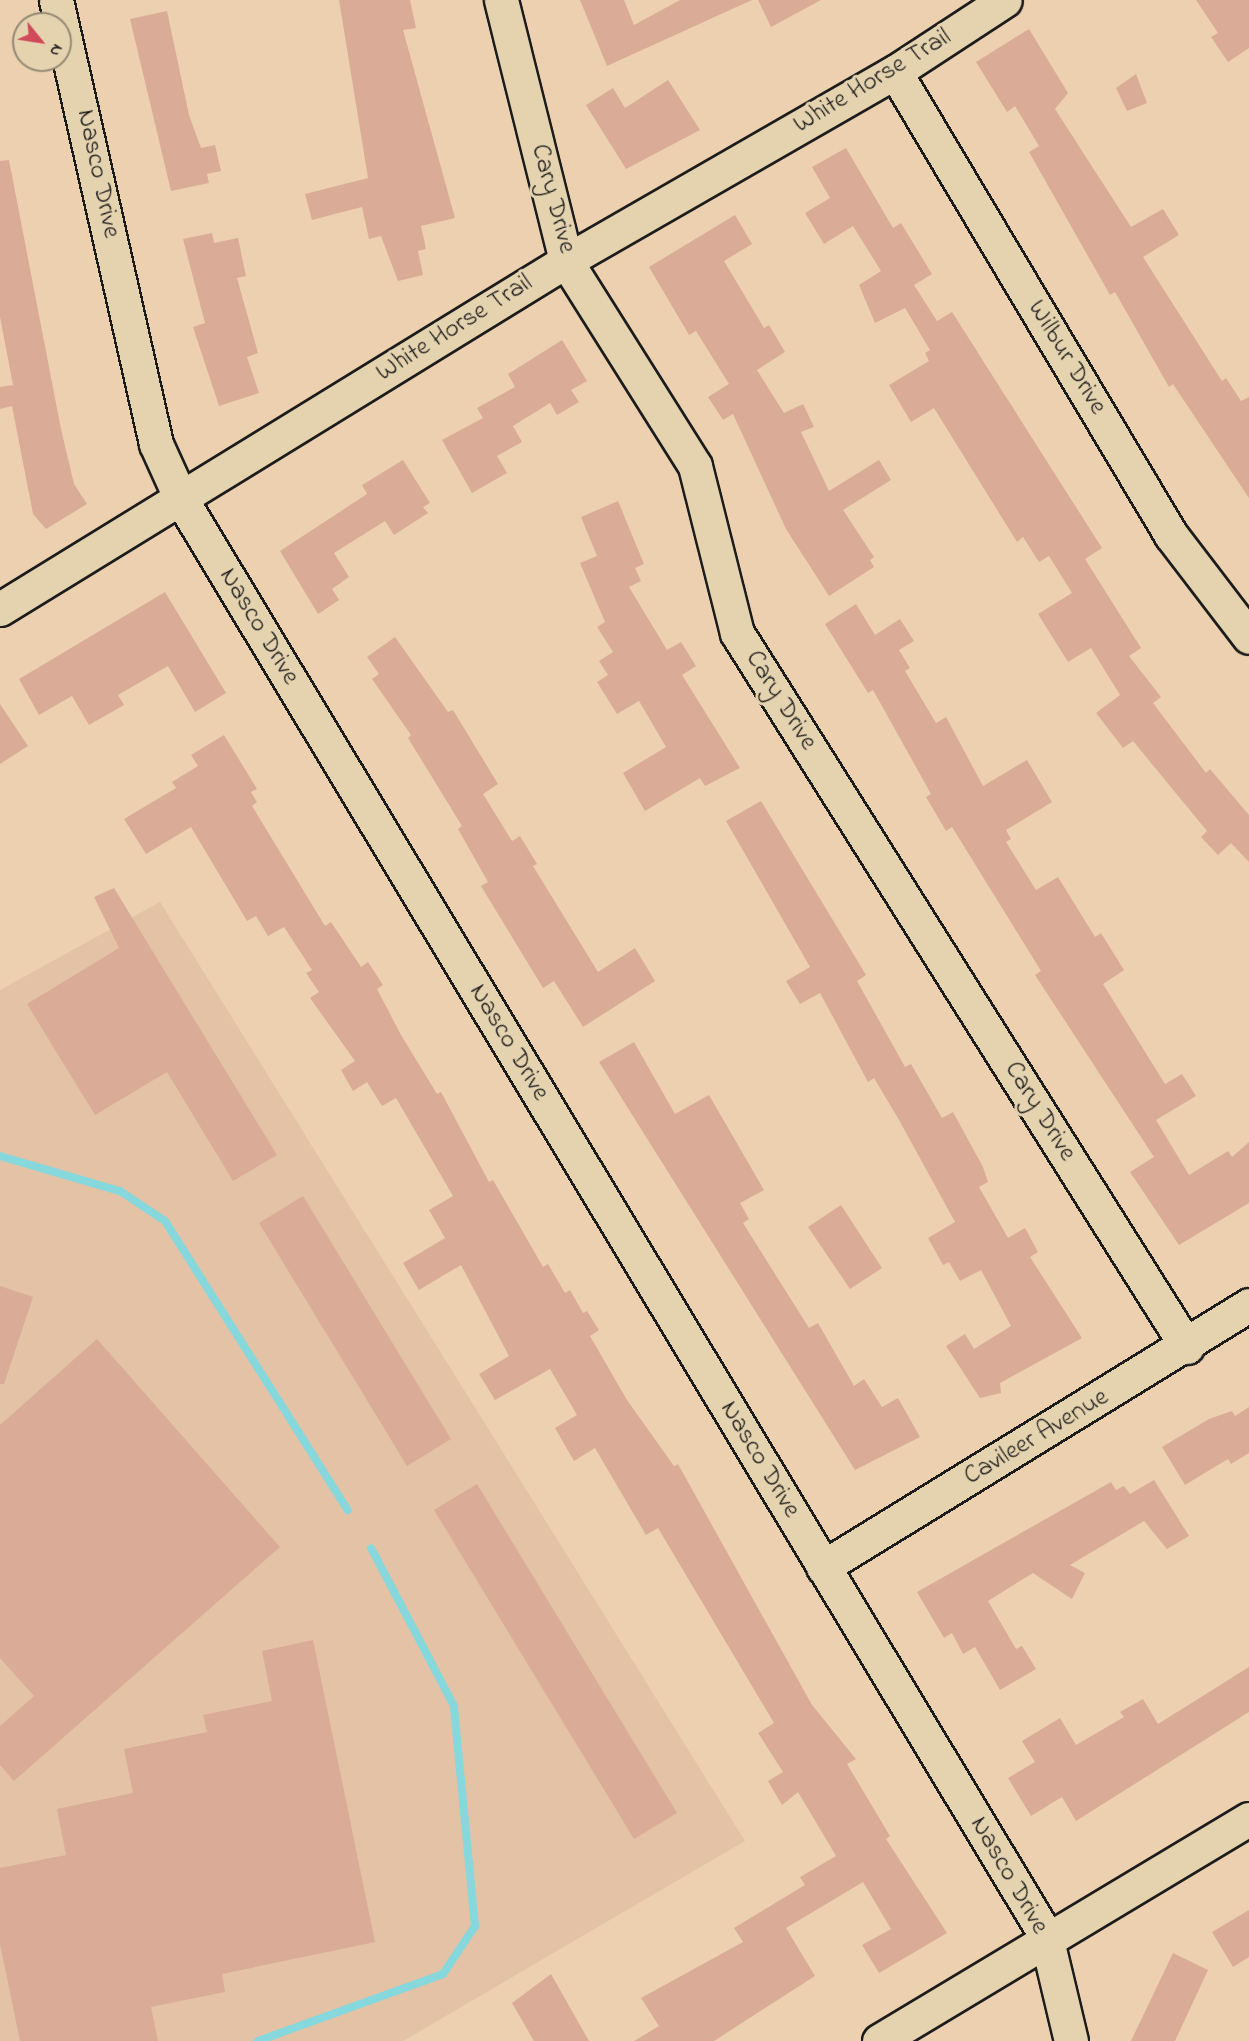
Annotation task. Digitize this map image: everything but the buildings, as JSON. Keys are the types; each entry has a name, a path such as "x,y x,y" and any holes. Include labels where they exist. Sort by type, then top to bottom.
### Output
{"street":[{"name":"Nasco Drive","path":"56,0 156,444 181,499 1046,1936 1071,2041"},
{"name":"Cary Drive","path":"501,0 566,261 695,466 737,633 1187,1347"},
{"name":"White Horse Trail","path":"0,609 566,261 895,72 1005,0"},
{"name":"Wilbur Drive","path":"895,72 1172,536 1249,637"},
{"name":"Cavileer Avenue","path":"823,1567 1187,1347 1249,1305"},
{"path":"879,2041 1046,1936 1249,1819"}],"shaded area":[{"path":"160,902 745,1841 403,2041 0,2041 0,990"}],"waterway":[{"path":"0,1156 120,1191 165,1221 348,1510"},
{"path":"258,2041 443,1974 475,1926 454,1706 371,1548"}]}
